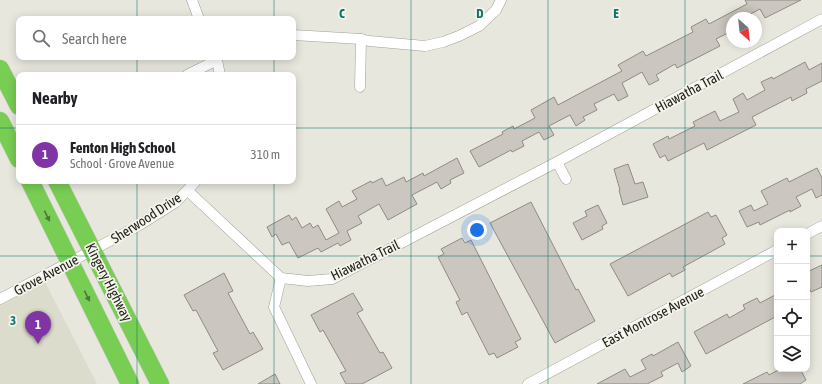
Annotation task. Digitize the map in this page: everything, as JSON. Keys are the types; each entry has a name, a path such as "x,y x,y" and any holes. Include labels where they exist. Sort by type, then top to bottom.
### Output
{"highway":[{"path":"0,69 16,100"},
{"path":"0,121 16,153"},
{"name":"Kingery Highway","path":"32,184 130,384"},
{"name":"Kingery Highway","path":"60,184 160,384"}],"street":[{"path":"192,0 198,16"},
{"path":"296,35 361,39 425,46 443,42 479,26 496,10 501,0"},
{"name":"Hiawatha Trail","path":"281,278 308,281 332,279 557,162 822,19"},
{"path":"360,86 361,39"},
{"path":"193,72 216,60"},
{"path":"218,60 220,72"},
{"path":"557,162 566,179"},
{"name":"Sherwood Drive","path":"93,250 138,226 176,202 194,184"},
{"path":"188,191 261,261 281,278 274,307 311,384"},
{"path":"810,232 822,226"},
{"name":"Grove Avenue","path":"0,299 93,250"},
{"name":"East Montrose Avenue","path":"528,384 774,252"}],"shaded area":[{"path":"44,280 97,384 0,384 0,304"}],"building":[{"path":"745,0 801,0 765,18 760,9 754,12 732,12 747,4"},
{"path":"726,15 726,34 716,39 720,46 677,68 675,64 656,75 659,80 649,85 642,72 622,83 628,96 618,101 614,94 594,104 597,110 583,117 585,120 576,126 570,115 549,126 554,135 544,140 539,132 522,141 524,146 512,152 511,150 479,167 470,151 503,134 502,132 513,126 514,129 535,118 531,110 554,97 558,105 622,71 618,65 643,51 646,56 693,32 691,27 706,19 709,24"},
{"path":"805,62 809,70 822,63 822,81 806,89 807,93 792,101 791,97 752,117 756,125 707,150 704,143 668,161 665,155 660,158 653,144 668,136 669,139 695,126 693,122 715,111 720,121 739,112 733,99 743,93 747,100 765,90 761,82 772,77 773,79"},
{"path":"457,158 464,173 450,180 451,183 441,189 437,182 412,195 417,204 388,220 379,204 358,216 362,223 347,231 351,240 340,246 338,243 321,252 318,248 298,258 289,242 282,245 276,234 272,237 267,227 289,215 292,220 296,217 302,228 310,223 313,228 318,225 326,240 339,233 326,209 339,201 342,207 357,199 352,191 371,181 372,183 382,178 386,186 404,177 406,182 423,173 424,176"},
{"path":"628,164 635,184 643,182 648,197 623,205 614,169"},
{"path":"817,168 822,178 822,195 816,198 812,189 796,197 801,206 760,225 759,222 747,227 739,211 751,205 754,211 768,204 761,191 787,178 789,182"},
{"path":"531,202 576,290 578,289 595,321 555,343 490,223"},
{"path":"598,205 607,223 602,226 603,229 582,240 573,223 587,216 585,211"},
{"path":"708,212 711,217 716,215 727,235 722,238 725,244 683,267 685,270 672,277 670,273 628,296 610,264"},
{"path":"462,238 465,243 471,240 521,339 515,342 518,347 497,358 494,353 489,355 467,312 462,315 456,302 460,300 438,257 444,254 441,249"},
{"path":"822,265 822,287 811,292 810,290 810,271"},
{"path":"224,273 233,291 228,293 250,334 253,332 263,349 223,370 213,353 218,351 196,310 193,311 184,295"},
{"path":"353,293 363,310 357,313 380,353 383,352 392,368 362,384 346,384 340,373 346,371 323,330 320,332 311,315"},
{"path":"774,296 774,318 706,354 694,332 727,314 729,318 745,309 743,305 757,298 760,303"},
{"path":"678,342 691,366 682,372 678,363 661,372 663,376 647,384 597,384 625,369 630,377 646,369 641,360 652,354 653,356"},
{"path":"767,372 769,375 774,372 802,372 806,380 800,384 743,384"},
{"path":"275,374 280,384 258,384"}],"place":[{"name":"Fenton High School","path":"38,344"}]}
